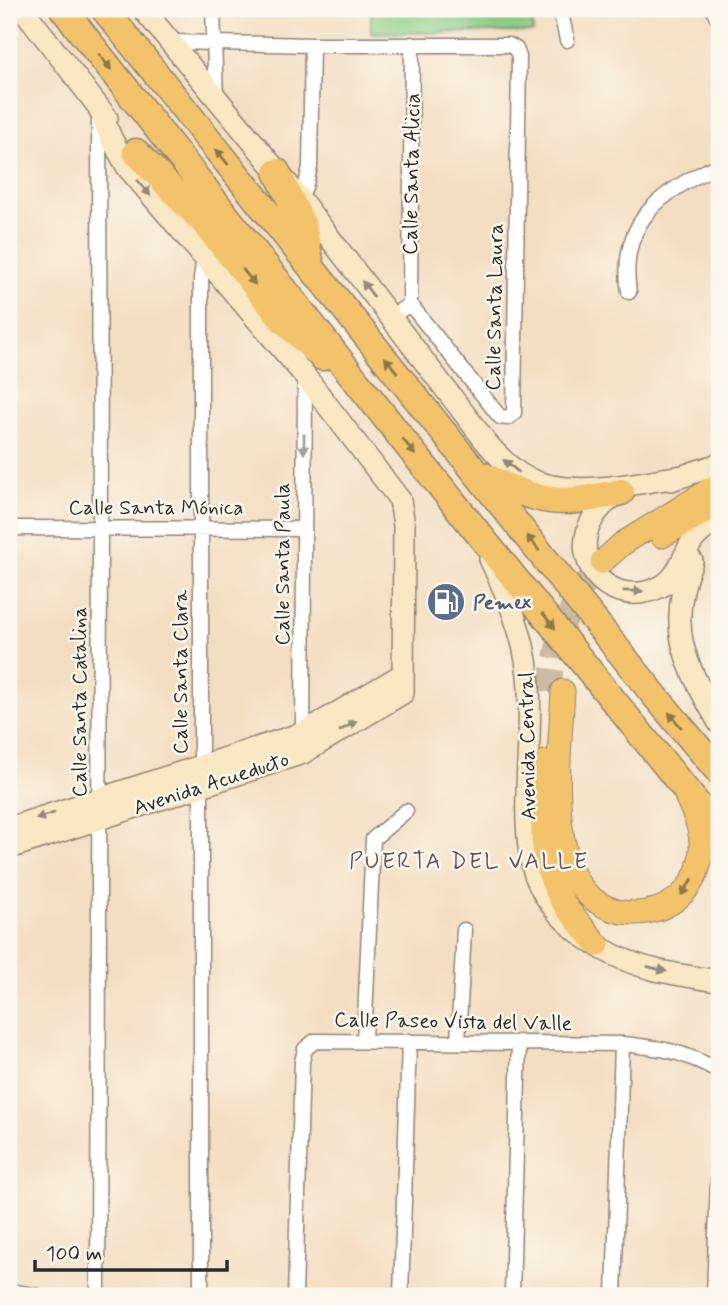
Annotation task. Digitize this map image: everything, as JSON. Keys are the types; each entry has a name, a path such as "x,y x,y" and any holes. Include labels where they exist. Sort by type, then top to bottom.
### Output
{"highway":[{"path":"63,9 236,230 719,831"},
{"path":"104,9 714,764"},
{"path":"136,152 206,225 294,332 367,393"},
{"path":"277,172 303,226 311,265"},
{"path":"477,473 519,493 554,502 581,501 621,492"}],"main road":[{"path":"23,9 136,152"},
{"path":"143,9 300,199 389,318 492,448 512,468 527,478 557,488 573,489 684,476"},
{"path":"99,108 111,138 128,168 305,376"},
{"name":"Avenida Acueducto","path":"9,828 100,808 303,743 403,683 404,516 400,500 305,376"},
{"path":"719,464 621,492 608,501 589,524 585,547 587,559 598,577 619,591 648,591 668,582 694,540 719,520"},
{"path":"719,484 629,539 607,568 719,504"},
{"path":"719,520 703,540 690,568 682,595 680,627 687,663 719,723"},
{"name":"Avenida Central","path":"475,529 502,583 526,659 529,699 528,826 530,857 538,884 561,916 598,946 623,959 655,970 719,981"},
{"path":"598,946 562,902 552,881 543,841 556,691 563,839 573,873 580,887 593,900 608,909 641,913 675,902 687,890 700,860 701,841 696,816 678,778"},
{"name":"Avenida Acueducto","path":"9,848 100,808"}],"street":[{"path":"213,9 216,98"},
{"path":"560,9 567,40"},
{"path":"713,9 719,21"},
{"path":"171,42 412,44"},
{"name":"Calle Santa Laura","path":"410,303 500,417 508,418 514,414 519,57 516,50 509,45 412,44"},
{"name":"Calle Santa Alicia","path":"410,303 412,44"},
{"path":"300,199 309,175 312,45"},
{"name":"Calle Santa Catalina","path":"98,1296 99,108"},
{"path":"629,292 626,274 634,233 642,217 681,184 719,165"},
{"name":"Calle Santa Clara","path":"201,1296 201,277 204,258"},
{"path":"389,318 410,303"},
{"name":"Calle Santa Paula","path":"303,743 305,376"},
{"name":"Calle Santa Mónica","path":"9,528 303,529"},
{"path":"364,1041 373,839 406,811"},
{"path":"458,1042 464,930"},
{"name":"Calle Paseo Vista del Valle","path":"295,1296 302,1062 305,1049 315,1041 622,1044 665,1048 694,1057 719,1071"},
{"path":"401,1296 409,1041"},
{"path":"512,1296 519,1042"},
{"path":"614,1296 622,1044"},
{"path":"713,1296 719,1147"},
{"path":"9,1291 38,1296"}],"green space":[{"path":"371,9 533,9 533,32 371,33"}],"tunnel":[{"path":"549,692 555,655 565,623 580,592 602,562"}],"place":[{"name":"Pemex","path":"446,602"}],"district":[{"name":"PUERTA DEL VALLE","path":"469,860"}]}
